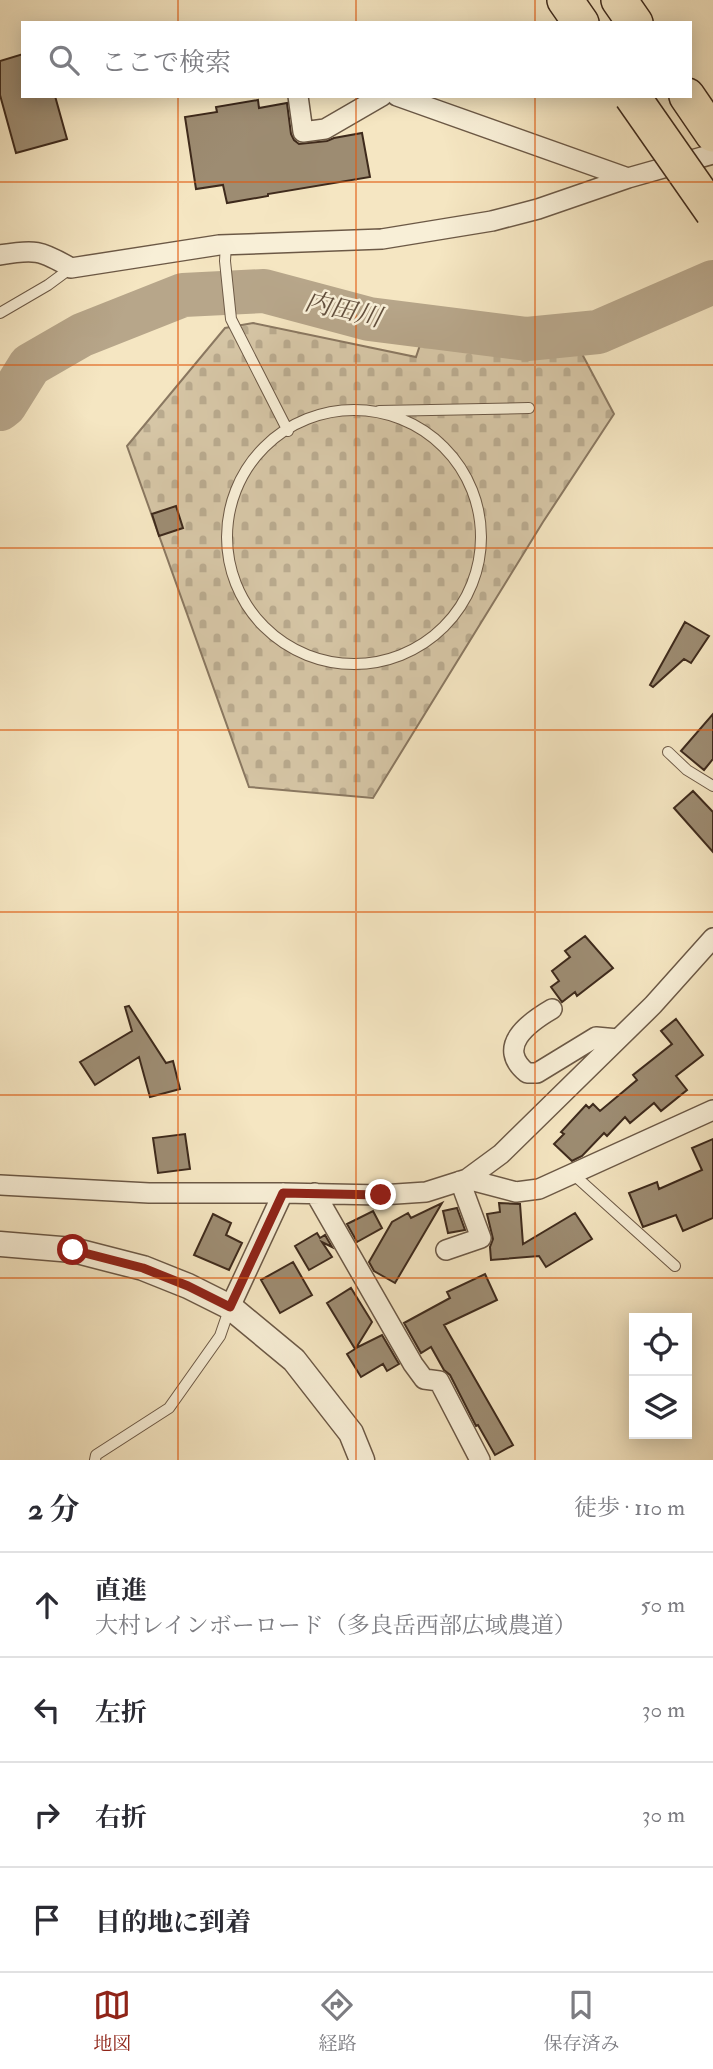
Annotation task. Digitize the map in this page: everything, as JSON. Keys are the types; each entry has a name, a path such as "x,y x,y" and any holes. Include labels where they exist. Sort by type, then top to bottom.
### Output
{"highway":[{"path":"565,0 580,21"},
{"path":"618,0 634,21"},
{"path":"633,98 713,212"},
{"path":"688,98 713,134"}],"street":[{"path":"298,98 303,132 325,129 379,98"},
{"path":"403,98 628,178"},
{"path":"0,255 27,250 49,254 71,268 382,239 492,221 713,153"},
{"path":"0,1185 149,1193 381,1195 426,1192 463,1180 501,1154 653,1005 713,939"},
{"path":"552,1009 524,1029 514,1044 514,1055 520,1067 527,1073 537,1073 596,1037 618,1039"},
{"path":"463,1180 516,1192 539,1189 713,1110"},
{"path":"446,1250 481,1238 463,1180"},
{"path":"230,1307 283,1193"},
{"path":"316,1194 412,1364 424,1379 439,1381 480,1460"},
{"path":"0,1244 73,1250 143,1268 230,1307 294,1360 351,1433 362,1460"}],"lane":[{"path":"225,253 231,319 288,431"},
{"path":"0,313 71,268"},
{"path":"348,407 419,426 439,440 479,508 483,530 465,604 454,621 384,663 362,668 283,647 270,637 229,569 224,546 243,472 252,454 288,431 324,412 348,407"},
{"path":"366,411 529,408"},
{"path":"668,752 687,769 713,786"},
{"path":"573,1174 675,1265"},
{"path":"95,1460 96,1455 169,1408 220,1336 230,1307"}],"green space":[{"path":"253,323 416,357 421,342 581,352 614,414 543,522 373,798 249,787 127,446 225,328"}],"building":[{"path":"21,55 21,98 56,98 67,139 16,153 0,95 0,61"},
{"path":"258,100 259,108 287,103 291,134 299,144 362,133 370,177 227,203 223,185 196,189 185,117 217,112 216,107"},
{"path":"176,506 183,528 159,536 152,514"},
{"path":"685,622 709,636 691,663 684,659 653,687 650,685"},
{"path":"713,714 713,759 704,770 681,751"},
{"path":"693,791 713,812 713,852 674,808"},
{"path":"585,936 613,968 577,996 575,992 562,1002 551,987 559,981 552,971 570,957 565,951"},
{"path":"129,1006 166,1063 173,1061 180,1089 150,1097 139,1057 95,1085 80,1062 132,1031 125,1007"},
{"path":"676,1019 703,1055 676,1076 687,1090 661,1111 654,1103 630,1123 625,1117 607,1136 604,1133 582,1156 572,1161 554,1144 564,1134 561,1132 586,1105 589,1108 593,1104 600,1111 637,1080 633,1075 672,1044 661,1031"},
{"path":"185,1134 190,1169 158,1173 153,1138"},
{"path":"713,1139 713,1218 683,1231 676,1215 643,1227 629,1193 657,1182 659,1189 702,1170 692,1148"},
{"path":"442,1203 395,1283 374,1271 369,1262 392,1222 408,1213 411,1218"},
{"path":"499,1203 520,1204 523,1244 575,1213 592,1239 546,1267 539,1256 491,1260 490,1247 493,1239 487,1214 500,1212"},
{"path":"457,1208 465,1230 448,1233 443,1211"},
{"path":"373,1211 382,1228 357,1242 347,1224"},
{"path":"213,1214 231,1223 226,1235 242,1243 229,1270 194,1255"},
{"path":"317,1233 320,1238 325,1235 332,1247 322,1242 332,1257 309,1270 295,1246"},
{"path":"293,1262 312,1295 280,1313 261,1280"},
{"path":"485,1274 497,1300 444,1325 513,1445 495,1455 431,1347 421,1353 404,1323 450,1298 447,1292"},
{"path":"351,1288 372,1322 356,1348 382,1335 399,1364 387,1371 383,1364 361,1377 347,1354 355,1349 327,1303"}],"waterway":[{"name":"内田川","path":"0,409 30,365 82,335 183,295 264,291 369,319 527,339 598,332 713,282"}],"route":[{"path":"73,1250 143,1268 230,1307 283,1193 381,1195"}]}
